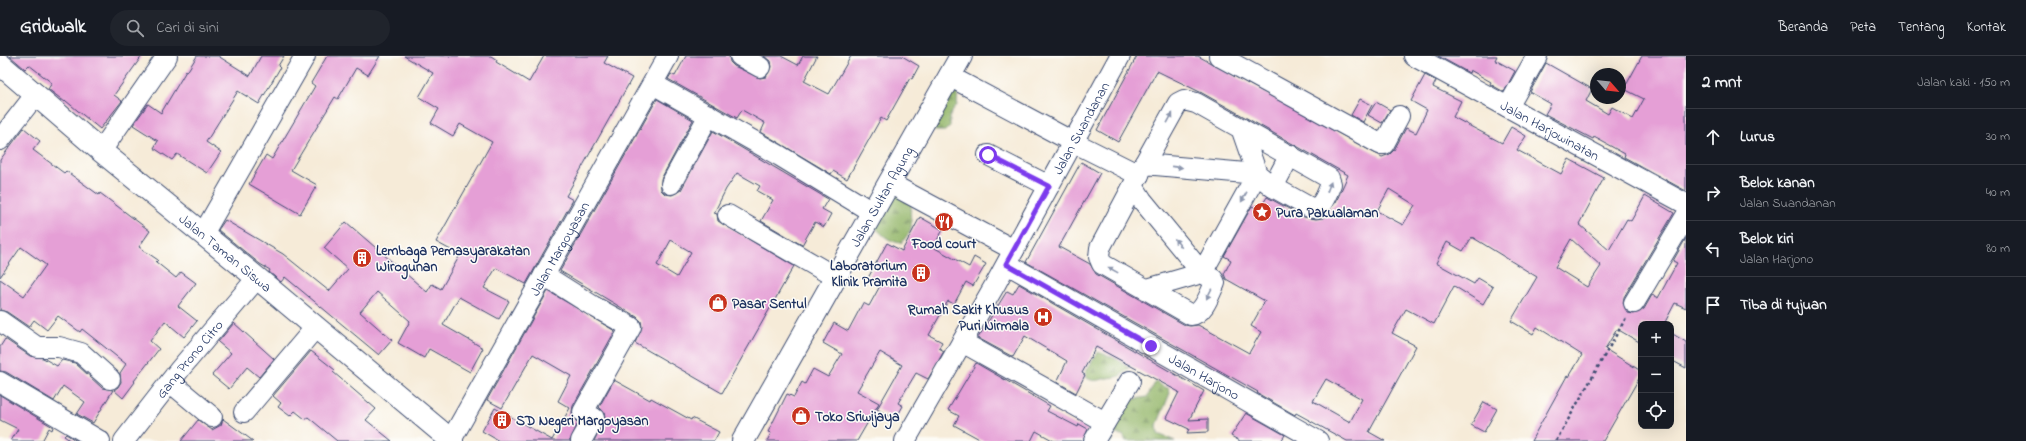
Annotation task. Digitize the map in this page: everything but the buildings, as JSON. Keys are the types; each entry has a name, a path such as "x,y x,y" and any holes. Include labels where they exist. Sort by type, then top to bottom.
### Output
{"main road":[{"name":"Jalan Sultan Agung","path":"743,441 961,56"},
{"name":"Jalan Taman Siswa","path":"0,64 100,151 257,278 452,441"}],"street":[{"path":"100,151 167,56"},
{"path":"203,234 305,56"},
{"name":"Jalan Margoyasan","path":"452,441 668,56"},
{"path":"740,56 760,67"},
{"name":"Jalan Suandanan","path":"905,441 1010,257 1120,56"},
{"path":"1219,56 1380,144 1384,144 1399,116"},
{"name":"Jalan Harjowinatan","path":"1414,56 1686,204"},
{"path":"1508,107 1537,56"},
{"path":"949,76 1073,142 1139,175 1256,174"},
{"path":"653,84 709,115 872,212"},
{"path":"0,140 36,94"},
{"path":"1139,175 1142,200 1202,274 1213,279 1215,283 1201,310 1196,314 1191,315 1147,288 1102,264 1099,257 1100,248 1139,175 1181,101 1192,101 1241,128 1290,155 1331,180 1331,184 1320,206 1315,208 1309,207 1273,187 1256,174 1241,128"},
{"path":"671,184 709,115"},
{"path":"988,155 1049,186"},
{"path":"1273,187 1290,155"},
{"path":"1147,288 1202,274 1256,174"},
{"name":"Jalan Harjono","path":"889,183 1318,441"},
{"path":"728,216 835,278"},
{"path":"1634,303 1686,216"},
{"path":"544,275 593,306 631,327 583,412 594,418 581,441"},
{"name":"Gang Prono Citro","path":"124,441 170,382 257,278"},
{"path":"0,321 37,347 58,347 81,353 110,379"},
{"path":"244,412 315,328"},
{"path":"962,342 1105,422"},
{"path":"1094,441 1130,381"},
{"path":"0,382 100,441"},
{"path":"170,382 212,417"}],"path":[{"path":"1556,441 1634,303"}],"green space":[{"path":"938,89 958,89 957,105 950,115 950,126 945,131 935,131 929,124"},
{"path":"893,187 912,204 910,231 901,243 887,238 875,227"},
{"path":"1098,352 1117,359 1129,368 1118,377 1096,380 1089,379 1086,377 1086,371"},
{"path":"1156,381 1162,386 1168,388 1170,393 1157,425 1158,434 1175,441 1126,441 1123,435 1112,434 1113,441 1099,441 1130,396 1135,399 1147,397"}],"place":[{"name":"Pura Pakualaman","path":"1262,212"},
{"name":"Food court","path":"944,222"},
{"name":"Lembaga Pemasyarakatan Wirogunan","path":"362,258"},
{"name":"Laboratorium Klinik Pramita","path":"921,273"},
{"name":"Pasar Sentul","path":"718,303"},
{"name":"Rumah Sakit Khusus Puri Nirmala","path":"1043,317"},
{"name":"Toko Sriwijaya","path":"801,416"},
{"name":"SD Negeri Margoyasan","path":"502,420"}],"route":[{"path":"988,155 1049,186 1006,264 1151,346"}]}
